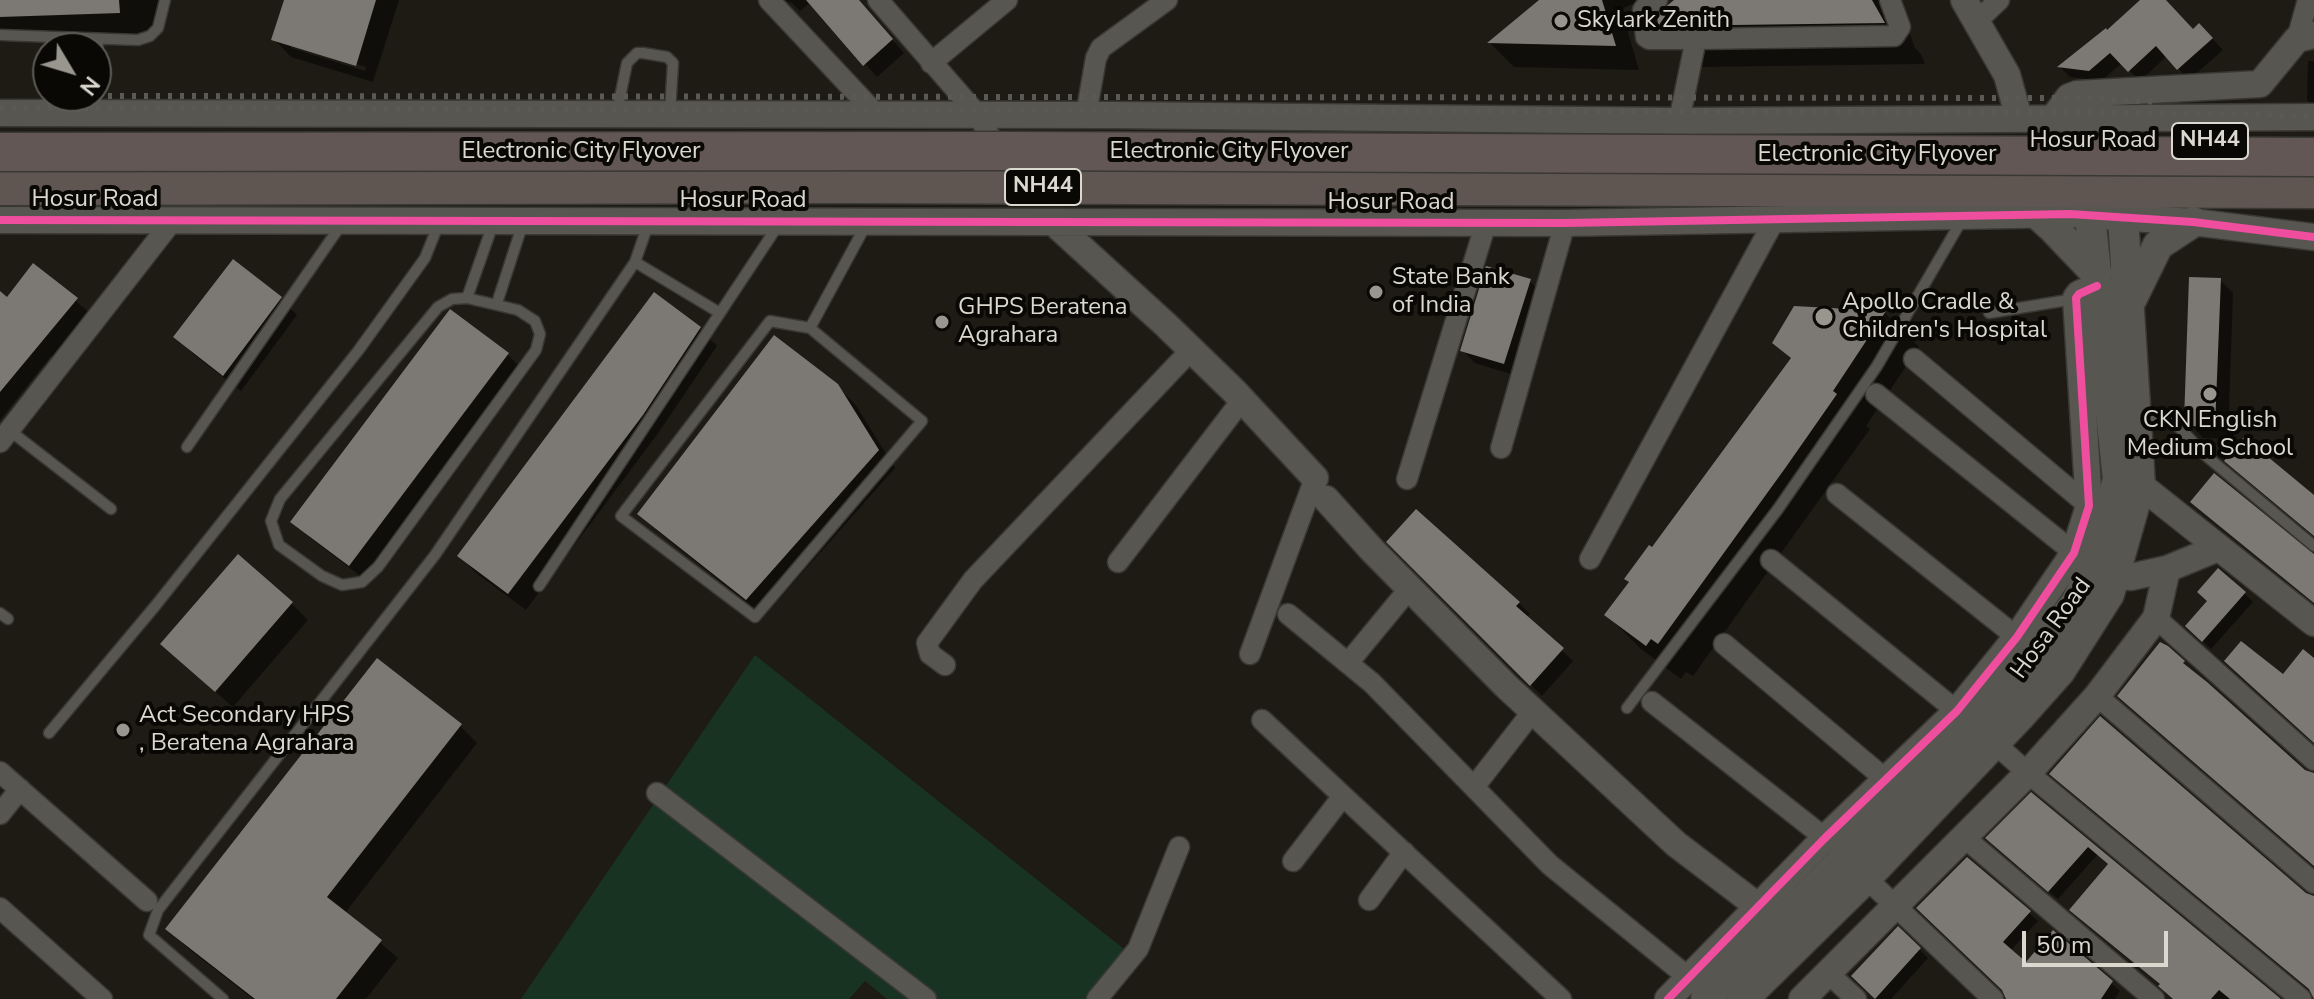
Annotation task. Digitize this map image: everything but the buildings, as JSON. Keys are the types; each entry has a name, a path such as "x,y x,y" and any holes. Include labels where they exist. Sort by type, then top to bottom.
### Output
{"highway":[{"name":"Hosur Road","path":"0,136 984,126 2081,129 2314,141"},
{"name":"Electronic City Flyover","path":"0,152 1043,151 2314,157"},
{"name":"Electronic City Flyover","path":"0,173 2314,179"},
{"name":"Hosur Road","path":"0,188 783,186 2011,190 2104,204 2314,191"}],"main road":[{"name":"Hosa Road","path":"1705,993 1770,915 1846,857 2001,699 2027,645 2075,604 2140,485 2129,305 2104,204 2081,129"},
{"path":"2011,190 2039,215 2090,286"},
{"name":"Hosa Road","path":"1743,999 1896,788 1975,727 2060,671 2109,594 2094,566 2098,513 2118,479 2090,286 2104,204"},
{"path":"2129,305 2158,245 2193,222"}],"street":[{"path":"769,0 876,114"},
{"path":"878,0 984,126"},
{"path":"931,63 1007,0"},
{"path":"1086,115 1096,58 1101,48 1167,0"},
{"path":"1657,0 1643,10 1646,37 1649,39 1894,36 1900,27 1890,0"},
{"path":"1999,0 1970,10 2007,75 2019,118"},
{"path":"2081,129 2069,97 2077,94 2260,84 2306,37 2308,0"},
{"path":"1679,121 1696,39"},
{"path":"0,113 876,114 984,126 1086,115 1679,121 2019,118 2081,129 2314,117"},
{"name":"Hosur Road","path":"0,220 1565,223 2039,215 2104,204 2193,222 2314,237"},
{"path":"1590,559 1775,219"},
{"path":"5,436 173,220"},
{"path":"1053,222 1192,349 1242,400 1409,589 1533,711 1676,844 1770,915"},
{"path":"1407,479 1486,223"},
{"path":"1501,448 1565,223"},
{"path":"945,665 930,654 927,643 973,580 1192,349"},
{"path":"1914,359 2098,513"},
{"path":"1876,394 2094,566 2131,577 2167,569 2218,548"},
{"path":"1118,562 1242,400"},
{"path":"2140,485 2314,623"},
{"path":"1250,654 1320,489"},
{"path":"1837,494 2027,645"},
{"path":"1771,560 2301,999"},
{"path":"1802,999 1965,838 2097,696 2156,618 2167,569"},
{"path":"1348,663 1409,589"},
{"path":"1288,614 1372,683 1550,865 1705,993"},
{"path":"2156,618 2314,760"},
{"path":"1724,644 1896,788"},
{"path":"2097,696 2314,883"},
{"path":"1652,702 1846,857 1993,999"},
{"path":"1474,787 1533,711"},
{"path":"1262,720 1561,999"},
{"path":"0,772 147,901"},
{"path":"0,814 20,789"},
{"path":"657,793 926,999"},
{"path":"1293,861 1343,796"},
{"path":"1965,838 2154,999"},
{"path":"1097,999 1138,949 1179,847"},
{"path":"1369,900 1404,852"},
{"path":"0,908 102,999"},
{"path":"1827,972 1856,999"},
{"path":"1668,999 1705,993"}],"lane":[{"path":"112,40 138,40 150,36 162,19 165,0"},
{"path":"0,35 32,37"},
{"path":"617,114 627,63 637,53 667,57 673,63 670,114"},
{"path":"539,586 781,221 783,186"},
{"path":"1627,708 1778,509 1877,366 1964,217"},
{"path":"187,447 345,220"},
{"path":"49,733 156,605 358,351 425,258 440,221"},
{"path":"467,298 494,221"},
{"path":"497,303 523,221"},
{"path":"223,999 149,935 158,910 435,555 635,262 649,221"},
{"path":"810,328 868,222"},
{"path":"635,262 720,313"},
{"path":"1989,313 2090,286"},
{"path":"452,299 497,303 518,310 535,321 540,334 536,350 378,567 362,582 342,585 322,576 279,545 271,521 280,499 438,307 452,299"},
{"path":"770,321 810,328 922,421 755,617 621,516 770,321"},
{"path":"2136,417 2175,423 2205,455 2314,546"},
{"path":"5,436 111,509"}],"green space":[{"path":"755,655 1139,961 1108,999 887,999 865,981 849,999 521,999"}],"railway":[{"path":"112,96 2078,98 2160,102"},
{"path":"0,108 2081,112 2314,116"}],"cycle path":[{"path":"0,220 1565,223 2070,214 2193,222 2314,237"},
{"path":"1668,999 1825,838 1957,711 2017,637 2074,553 2089,506 2076,298 2097,286"}],"place":[{"name":"Skylark Zenith","path":"1561,21"},
{"name":"State Bank of India","path":"1376,292"},
{"name":"Apollo Cradle & Children's Hospital","path":"1824,317"},
{"name":"GHPS Beratena Agrahara","path":"942,322"},
{"name":"CKN English Medium School","path":"2210,394"},
{"name":"Act Secondary HPS , Beratena Agrahara","path":"123,730"}]}
